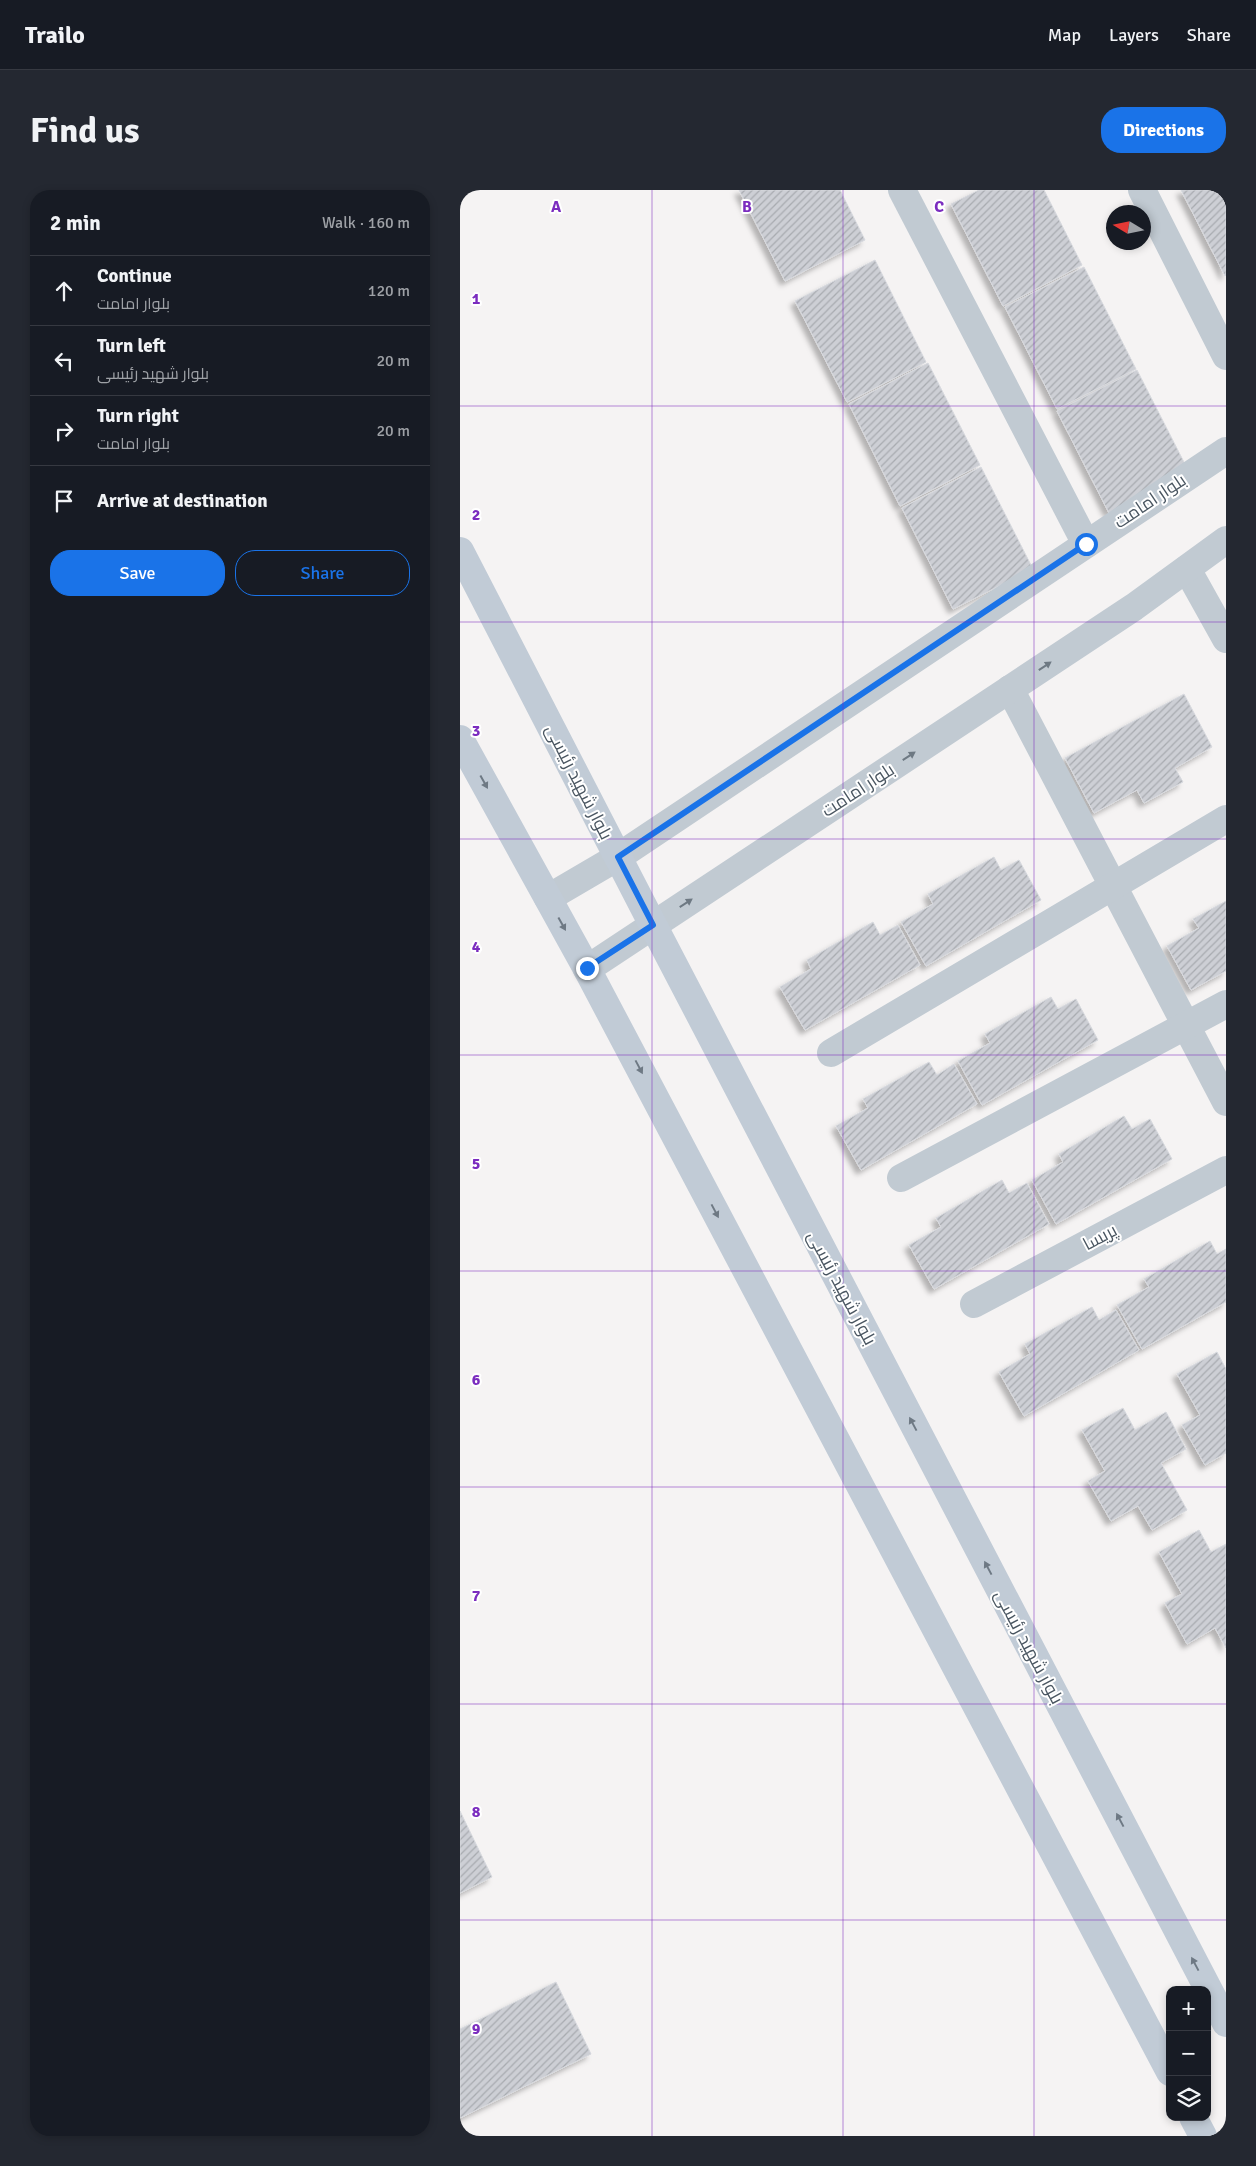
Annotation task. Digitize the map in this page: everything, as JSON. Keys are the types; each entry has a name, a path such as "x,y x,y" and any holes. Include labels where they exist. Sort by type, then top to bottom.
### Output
{"main road":[{"name":"بلوار شهید رئیسی","path":"460,551 1226,2023"},
{"path":"460,739 587,968 1166,2064"},
{"path":"1196,2121 1203,2136"}],"street":[{"path":"902,190 1086,544"},
{"path":"1142,190 1226,356"},
{"name":"بلوار امامت","path":"548,898 618,857 1226,451"},
{"name":"بلوار امامت","path":"587,968 1134,607 1226,540"},
{"path":"1187,569 1226,639"},
{"path":"1010,689 1226,1102"},
{"path":"831,1053 1226,819"},
{"path":"901,1178 1226,1004"},
{"name":"پریسا","path":"974,1304 1226,1170"}],"building":[{"path":"739,190 840,190 865,240 785,281"},
{"path":"979,190 1044,190 1082,265 1003,306 951,204"},
{"path":"1181,190 1226,190 1225,276"},
{"path":"875,260 926,362 847,402 795,301"},
{"path":"1084,267 1136,369 1057,409 1005,307"},
{"path":"928,363 980,465 900,506 849,404"},
{"path":"1137,370 1189,472 1109,513 1057,411"},
{"path":"981,467 1033,569 953,609 902,508"},
{"path":"1184,694 1212,747 1175,768 1183,782 1144,803 1137,790 1094,813 1065,758"},
{"path":"994,857 1001,870 1019,860 1041,900 926,966 901,922 933,904 928,894"},
{"path":"1226,901 1226,971 1191,990 1167,946 1199,928 1193,919"},
{"path":"873,922 880,935 898,925 920,965 805,1030 780,987 811,969 807,960"},
{"path":"1051,997 1058,1009 1076,999 1098,1040 982,1105 958,1061 990,1043 985,1034"},
{"path":"929,1062 937,1075 954,1064 977,1104 861,1170 836,1126 868,1108 863,1099"},
{"path":"1124,1116 1132,1129 1150,1119 1172,1159 1056,1224 1032,1180 1063,1162 1059,1154"},
{"path":"1002,1180 1009,1193 1027,1183 1049,1224 934,1289 909,1245 941,1227 936,1218"},
{"path":"1210,1241 1217,1254 1226,1249 1226,1302 1142,1349 1117,1305 1149,1287 1144,1279"},
{"path":"1092,1307 1099,1320 1116,1310 1139,1350 1024,1416 999,1372 1030,1354 1025,1344"},
{"path":"1217,1352 1226,1369 1226,1453 1205,1465 1182,1425 1200,1415 1177,1374"},
{"path":"1123,1408 1135,1430 1166,1412 1186,1449 1161,1463 1187,1510 1152,1530 1138,1506 1111,1521 1088,1481 1105,1471 1082,1430"},
{"path":"1199,1530 1211,1552 1226,1544 1226,1648 1215,1628 1187,1644 1165,1603 1182,1594 1159,1552"},
{"path":"460,1811 492,1877 460,1893"},
{"path":"556,1982 591,2054 460,2118 460,2029"}],"route":[{"path":"587,968 653,925 618,857 1086,544"}]}
